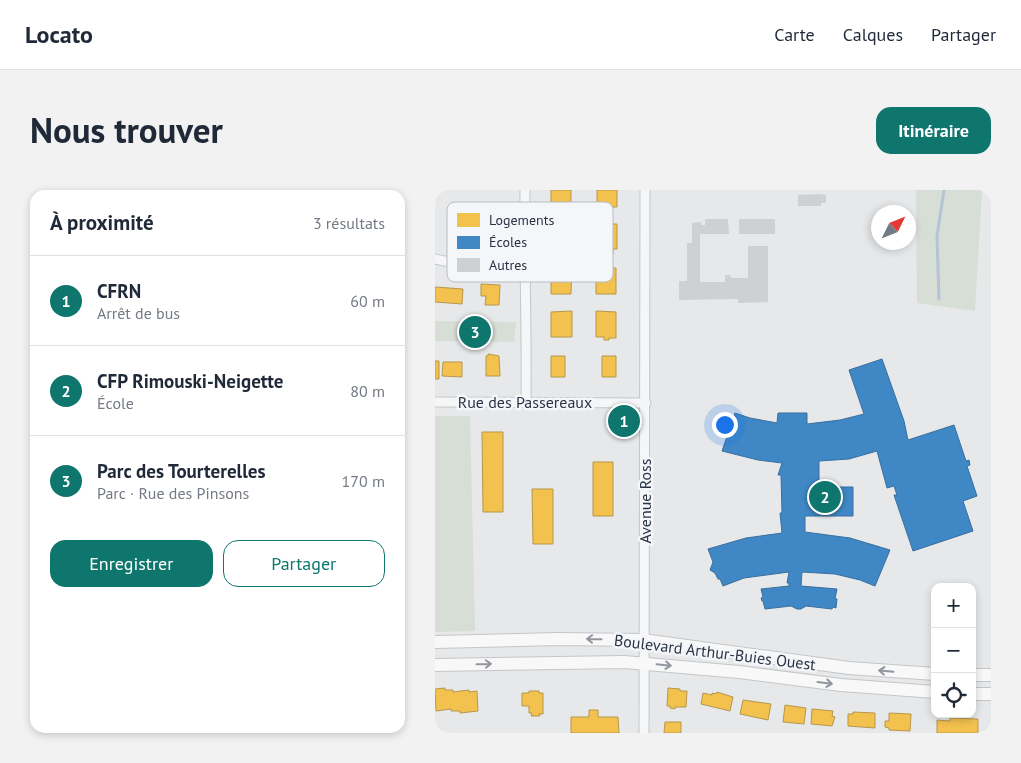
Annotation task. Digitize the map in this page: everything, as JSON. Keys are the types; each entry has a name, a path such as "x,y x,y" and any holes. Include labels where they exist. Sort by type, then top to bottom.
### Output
{"street":[{"name":"Avenue Ross","path":"644,733 645,190"},
{"path":"525,282 527,402"},
{"name":"Rue des Passereaux","path":"435,402 646,403"},
{"name":"Boulevard Arthur-Buies Ouest","path":"435,642 558,638 643,640 849,668 931,674"},
{"name":"Boulevard Arthur-Buies Ouest","path":"435,665 561,662 643,663 739,672 841,686 931,692"},
{"path":"976,675 991,675"},
{"path":"976,694 991,694"}],"shaded area":[{"path":"916,190 982,190 975,311 917,303"},
{"path":"435,321 516,322 514,342 435,341"},
{"path":"435,416 470,416 475,631 435,632"}],"building: Logements":[{"path":"551,190 571,190 571,202 551,202"},
{"path":"597,190 617,190 617,207 613,207 613,202 597,202"},
{"path":"613,224 617,224 617,249 613,249"},
{"path":"613,268 616,268 616,294 596,294 596,282 613,282"},
{"path":"551,282 571,282 571,294 551,294"},
{"path":"481,284 500,285 499,305 485,305 486,296 481,296"},
{"path":"435,287 463,289 462,304 435,302"},
{"path":"572,311 572,337 551,337 551,312"},
{"path":"596,311 616,312 616,338 604,340 604,337 596,337"},
{"path":"488,354 499,356 500,376 486,376 486,356"},
{"path":"551,356 565,356 565,377 551,377"},
{"path":"602,356 616,356 616,377 602,377"},
{"path":"435,361 439,361 439,379 435,379"},
{"path":"443,362 462,362 462,377 442,376"},
{"path":"482,432 503,432 503,512 483,512"},
{"path":"593,462 613,462 613,516 593,516"},
{"path":"532,489 553,489 553,544 533,544"},
{"path":"445,688 445,690 453,690 453,692 477,691 478,711 460,713 460,711 451,711 451,709 436,711 435,689"},
{"path":"668,688 687,691 686,707 675,707 675,709 667,706"},
{"path":"529,691 543,693 543,714 539,714 540,716 531,716 532,713 529,713 529,706 522,706 522,693 529,693"},
{"path":"717,692 733,697 730,711 701,704 703,693 712,695 712,693 716,694"},
{"path":"743,700 771,704 768,720 740,714"},
{"path":"785,705 806,708 804,724 783,722"},
{"path":"812,709 833,711 832,716 835,717 832,726 811,724"},
{"path":"589,710 598,710 598,717 618,717 619,733 571,733 571,717 589,717"},
{"path":"853,712 875,713 875,728 848,726 848,714 853,714"},
{"path":"889,713 911,714 910,731 889,730 889,728 885,727 885,721 889,721"},
{"path":"950,718 978,719 978,733 937,733 937,720 950,721"},
{"path":"665,722 681,722 681,733 664,733"}],"building: Écoles":[{"path":"882,359 904,421 908,440 954,425 966,461 969,460 970,465 967,466 977,496 963,501 973,531 913,551 894,495 897,495 894,486 887,488 877,451 849,459 819,461 819,487 853,487 853,516 805,516 805,532 850,538 890,550 875,586 835,574 802,572 801,586 837,589 836,608 806,606 797,609 791,606 765,609 761,598 763,597 761,589 789,586 789,583 787,583 789,572 744,578 723,586 720,579 710,570 713,562 708,549 746,538 782,533 780,513 782,513 781,475 778,475 782,463 758,460 722,451 735,413 777,423 778,413 807,413 807,424 840,420 864,414 849,370"}],"building: Autres":[{"path":"798,195 826,195 826,203 821,203 821,206 798,206"},
{"path":"705,219 728,219 729,234 700,234 700,282 725,282 725,275 730,275 731,278 748,278 748,246 768,246 768,302 738,303 738,299 679,300 679,281 687,281 687,243 692,243 692,223 701,222 701,225 705,225"},
{"path":"739,219 775,219 775,234 739,234"}],"waterway":[{"path":"939,299 937,236 944,190"}],"place":[{"name":"Parc des Tourterelles","path":"475,332"},
{"name":"CFRN","path":"624,421"},
{"name":"CFP Rimouski-Neigette","path":"825,497"}]}
